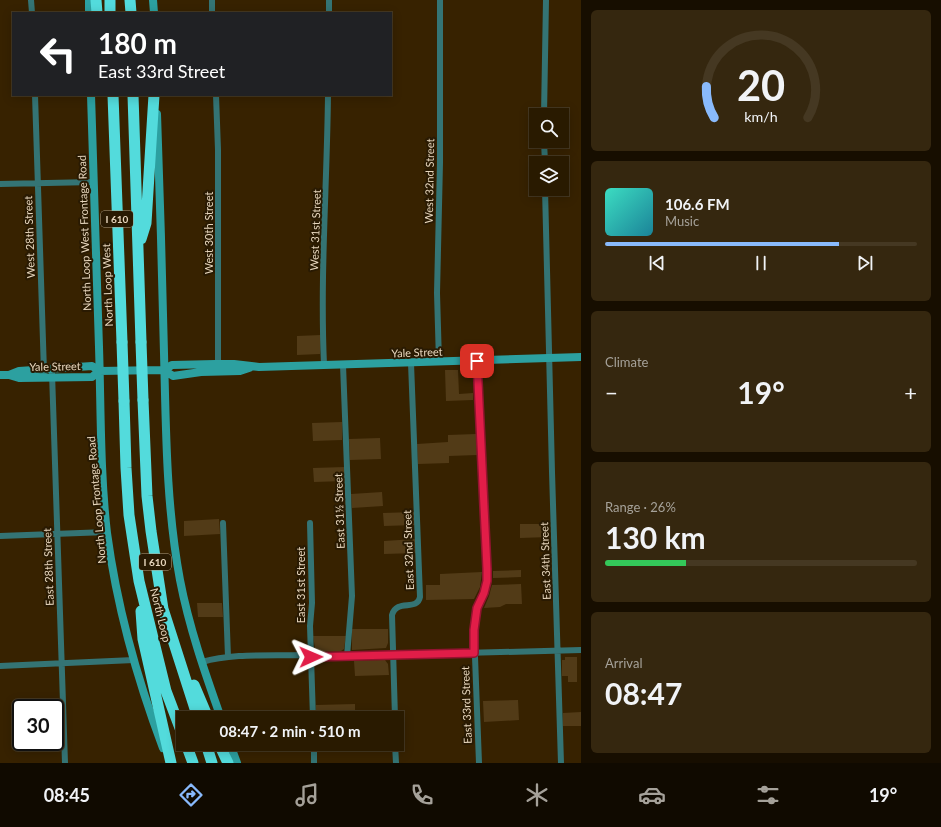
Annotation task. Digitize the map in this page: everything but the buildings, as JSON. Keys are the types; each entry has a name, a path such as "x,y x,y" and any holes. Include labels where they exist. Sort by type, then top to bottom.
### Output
{"highway":[{"path":"96,0 97,12"},
{"path":"110,0 110,12"},
{"path":"130,0 131,12"},
{"path":"106,96 115,170"},
{"name":"North Loop West","path":"112,96 124,401"},
{"name":"I 610","path":"134,96 139,249"},
{"path":"139,249 146,222 154,96"},
{"name":"North Loop","path":"139,249 142,400 147,496 151,531 163,609 196,711"},
{"name":"North Loop","path":"124,401 129,508 139,581 166,691 176,717"},
{"path":"139,581 143,639 170,763"},
{"path":"163,609 205,711"},
{"path":"189,751 193,763"},
{"path":"208,751 212,763"},
{"path":"222,751 228,763"}],"main road":[{"path":"89,0 89,12"},
{"path":"153,0 154,12"},
{"name":"North Loop West Frontage Road","path":"91,96 99,371"},
{"path":"157,96 164,370 169,495 172,529 188,617 219,711"},
{"name":"Yale Street","path":"0,375 9,375 19,371 48,374 92,366 99,371 164,370 172,365 218,368 234,364 253,367 324,366 581,358"},
{"name":"North Loop Frontage Road","path":"99,371 102,466 107,532 119,603 141,686 170,763"},
{"path":"233,751 237,763"}],"street":[{"path":"31,0 32,12"},
{"path":"212,0 212,12"},
{"path":"329,0 329,12"},
{"name":"West 32nd Street","path":"439,362 437,293 440,162 440,0"},
{"path":"544,108 546,0"},
{"name":"West 28th Street","path":"35,96 37,183 48,374"},
{"name":"West 30th Street","path":"216,96 218,150 218,368"},
{"name":"West 31st Street","path":"324,366 323,262 328,96"},
{"path":"0,184 94,182"},
{"name":"East 34th Street","path":"545,196 561,763"},
{"name":"East 33rd Street","path":"477,361 487,569 487,581 484,593 477,608 474,630 479,763"},
{"name":"East 32nd Street","path":"395,711 392,615 394,610 399,606 416,604 420,599 412,363"},
{"name":"East 31½ Street","path":"343,365 352,596 347,656"},
{"name":"East 28th Street","path":"48,374 57,534 65,763"},
{"path":"223,523 228,657"},
{"name":"East 31st Street","path":"310,524 312,603 310,620 313,711"},
{"path":"0,536 107,532"},
{"path":"202,662 228,657 303,655 311,657 581,650"},
{"path":"0,666 134,660"},
{"path":"314,751 314,763"},
{"path":"395,751 396,763"}],"shaded area":[{"path":"321,335 320,354 297,355 297,336"},
{"path":"445,370 458,370 459,394 473,393 473,400 446,401"},
{"path":"342,422 342,440 313,441 312,423"},
{"path":"476,434 477,455 449,456 449,463 418,464 417,444 448,442 448,435"},
{"path":"380,438 381,459 350,460 349,439"},
{"path":"345,467 345,481 314,482 313,468"},
{"path":"382,492 383,506 352,508 351,494"},
{"path":"414,512 415,525 384,526 383,513"},
{"path":"219,519 220,534 184,536 184,521"},
{"path":"520,524 549,524 549,537 520,538"},
{"path":"415,539 416,553 384,554 384,541"},
{"path":"521,570 521,577 493,578 493,571"},
{"path":"482,572 480,587 474,599 426,600 426,585 440,585 440,574"},
{"path":"521,584 522,604 506,604 500,607 484,608 492,585"},
{"path":"197,603 222,603 223,617 198,617"},
{"path":"352,629 388,629 388,643 386,648 352,650"},
{"path":"313,636 346,636 344,649 341,651 318,652 315,648"},
{"path":"565,657 577,657 577,682 568,682 568,676 562,676 562,660 565,660"},
{"path":"385,660 388,664 389,675 355,676 354,661"},
{"path":"518,700 519,720 484,722 483,701"},
{"path":"355,704 355,711 316,711 316,705"},
{"path":"581,712 581,726 563,726 563,713"}],"route":[{"path":"311,657 474,653 474,630 477,608 484,593 487,581 477,361"}]}
